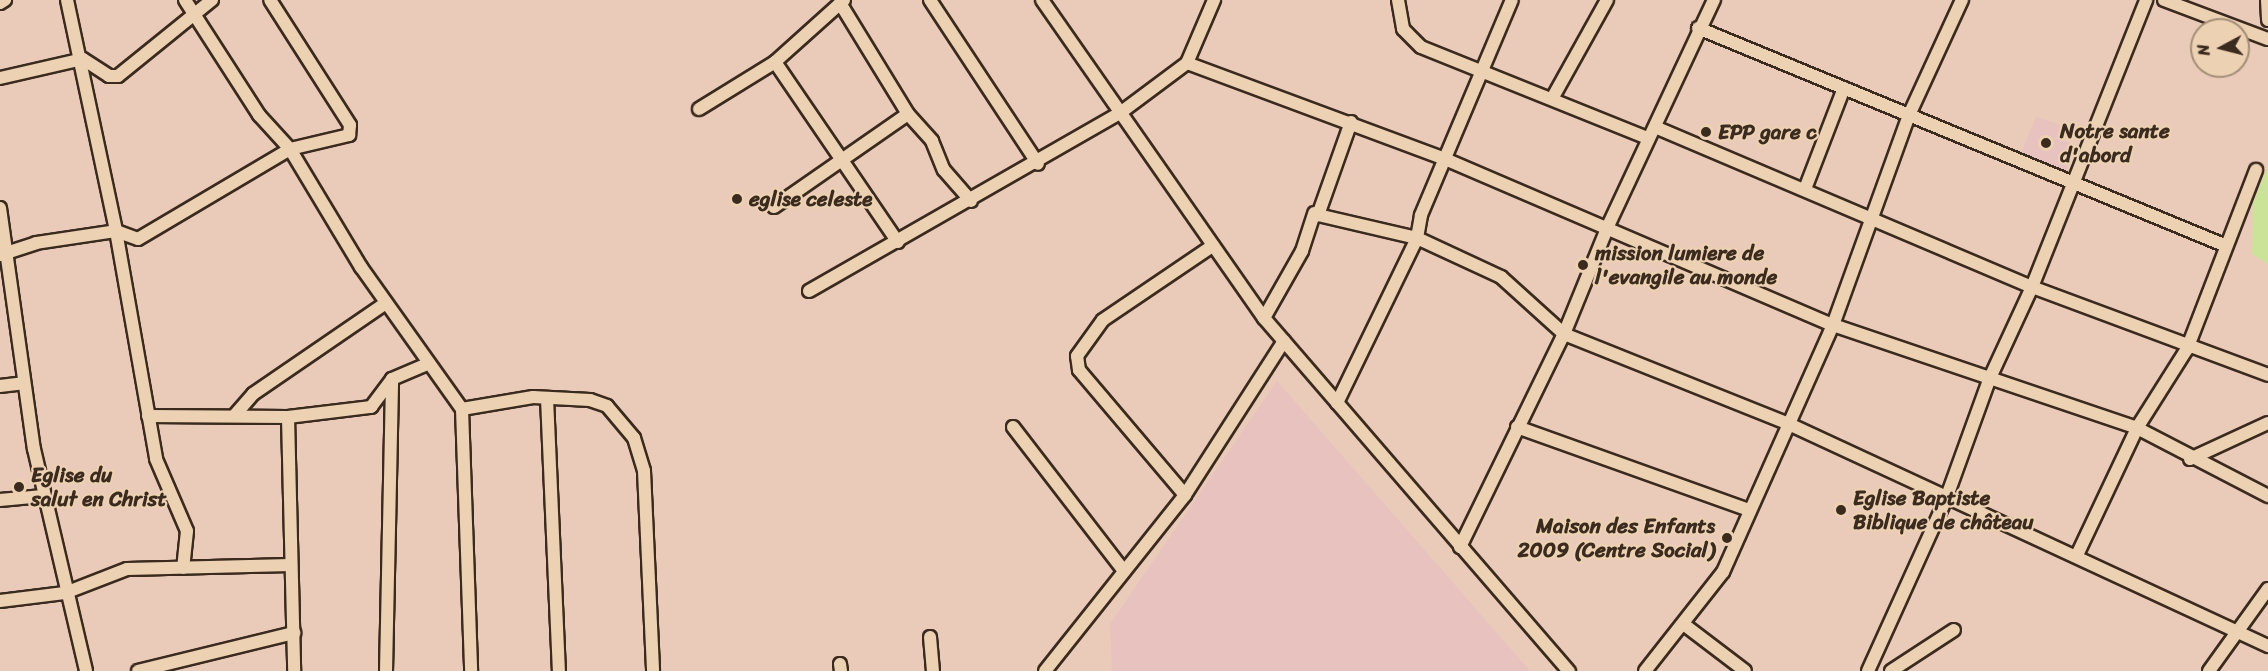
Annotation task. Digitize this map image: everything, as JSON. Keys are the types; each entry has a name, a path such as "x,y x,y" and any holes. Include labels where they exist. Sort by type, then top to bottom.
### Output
{"street":[{"path":"0,3 5,0"},
{"path":"67,0 83,59 156,459 187,531 183,568"},
{"path":"185,0 259,115 290,149 386,303 462,409 471,671"},
{"path":"0,78 83,59 109,76 118,76 196,17 212,0"},
{"path":"5,254 36,243 116,231 138,239 290,149 351,130 270,0"},
{"path":"930,0 1038,164"},
{"path":"1042,0 1211,246 1264,318 1569,671"},
{"path":"809,291 1038,164 1120,113 1187,63 1214,0"},
{"path":"1398,0 1403,28 1411,40 1482,74 1553,97 1647,138"},
{"path":"1338,404 1417,238 1445,159 1512,0"},
{"path":"1553,97 1606,0"},
{"path":"1460,547 1564,334 1647,138 1655,127 1698,28 1714,0"},
{"path":"1645,671 1686,626 1723,572 1749,510 1791,425 1833,325 1909,115 1962,0"},
{"path":"1868,671 1946,499 1989,380 2032,287 2146,0"},
{"path":"2164,0 2268,39"},
{"path":"2267,0 2268,20"},
{"path":"699,109 775,62 842,1 908,114 932,141 944,170 971,201"},
{"path":"1698,28 2224,245"},
{"path":"775,62 846,160 898,242"},
{"path":"1187,63 1351,122 1445,159 1608,226 1833,325 1989,380 2137,428 2190,459 2268,496"},
{"path":"1805,189 1844,88"},
{"path":"774,207 846,160 908,114"},
{"path":"1264,318 1302,251 1314,213 1351,122"},
{"path":"1655,127 1872,216 2032,287 2187,349 2268,375"},
{"path":"2078,553 2137,428 2187,349 2224,245 2256,170"},
{"path":"0,208 23,383 43,496 86,671"},
{"path":"1314,213 1417,238 1501,277 1564,334 1791,425 1946,499 2078,553 2268,646"},
{"path":"1185,495 1079,370 1077,356 1103,320 1211,246"},
{"path":"234,416 253,394 386,303"},
{"path":"1045,671 1185,495 1284,341"},
{"path":"148,416 288,417 371,407 392,379 428,364"},
{"path":"386,671 392,379"},
{"path":"0,386 23,383"},
{"path":"462,409 547,398 600,402 640,450 653,671"},
{"path":"547,398 559,671"},
{"path":"288,417 294,671"},
{"path":"2190,459 2268,423"},
{"path":"1013,427 1124,571"},
{"path":"1517,427 1749,510"},
{"path":"0,500 43,496"},
{"path":"0,601 65,593 127,569 291,565"},
{"path":"2209,671 2268,589"},
{"path":"1686,626 1745,671"},
{"path":"1891,671 1954,630"},
{"path":"138,671 294,633"},
{"path":"930,638 933,671"}],"shaded area":[{"name":"Notre sante d'abord","path":"2036,117 2063,126 2059,139 2077,146 2066,171 2021,153"},
{"path":"1277,381 1530,671 1112,671 1110,624"}],"green space":[{"path":"2268,166 2268,264 2252,254 2253,203"}],"place":[{"name":"EPP gare c","path":"1706,132"},
{"name":"Notre sante d'abord","path":"2046,143"},
{"name":"eglise celeste","path":"737,199"},
{"name":"mission lumiere de l'evangile au monde","path":"1583,265"},
{"name":"Eglise du salut en Christ","path":"19,487"},
{"name":"Eglise Baptiste Biblique de château","path":"1841,510"},
{"name":"Maison des Enfants 2009 (Centre Social)","path":"1727,538"}]}
